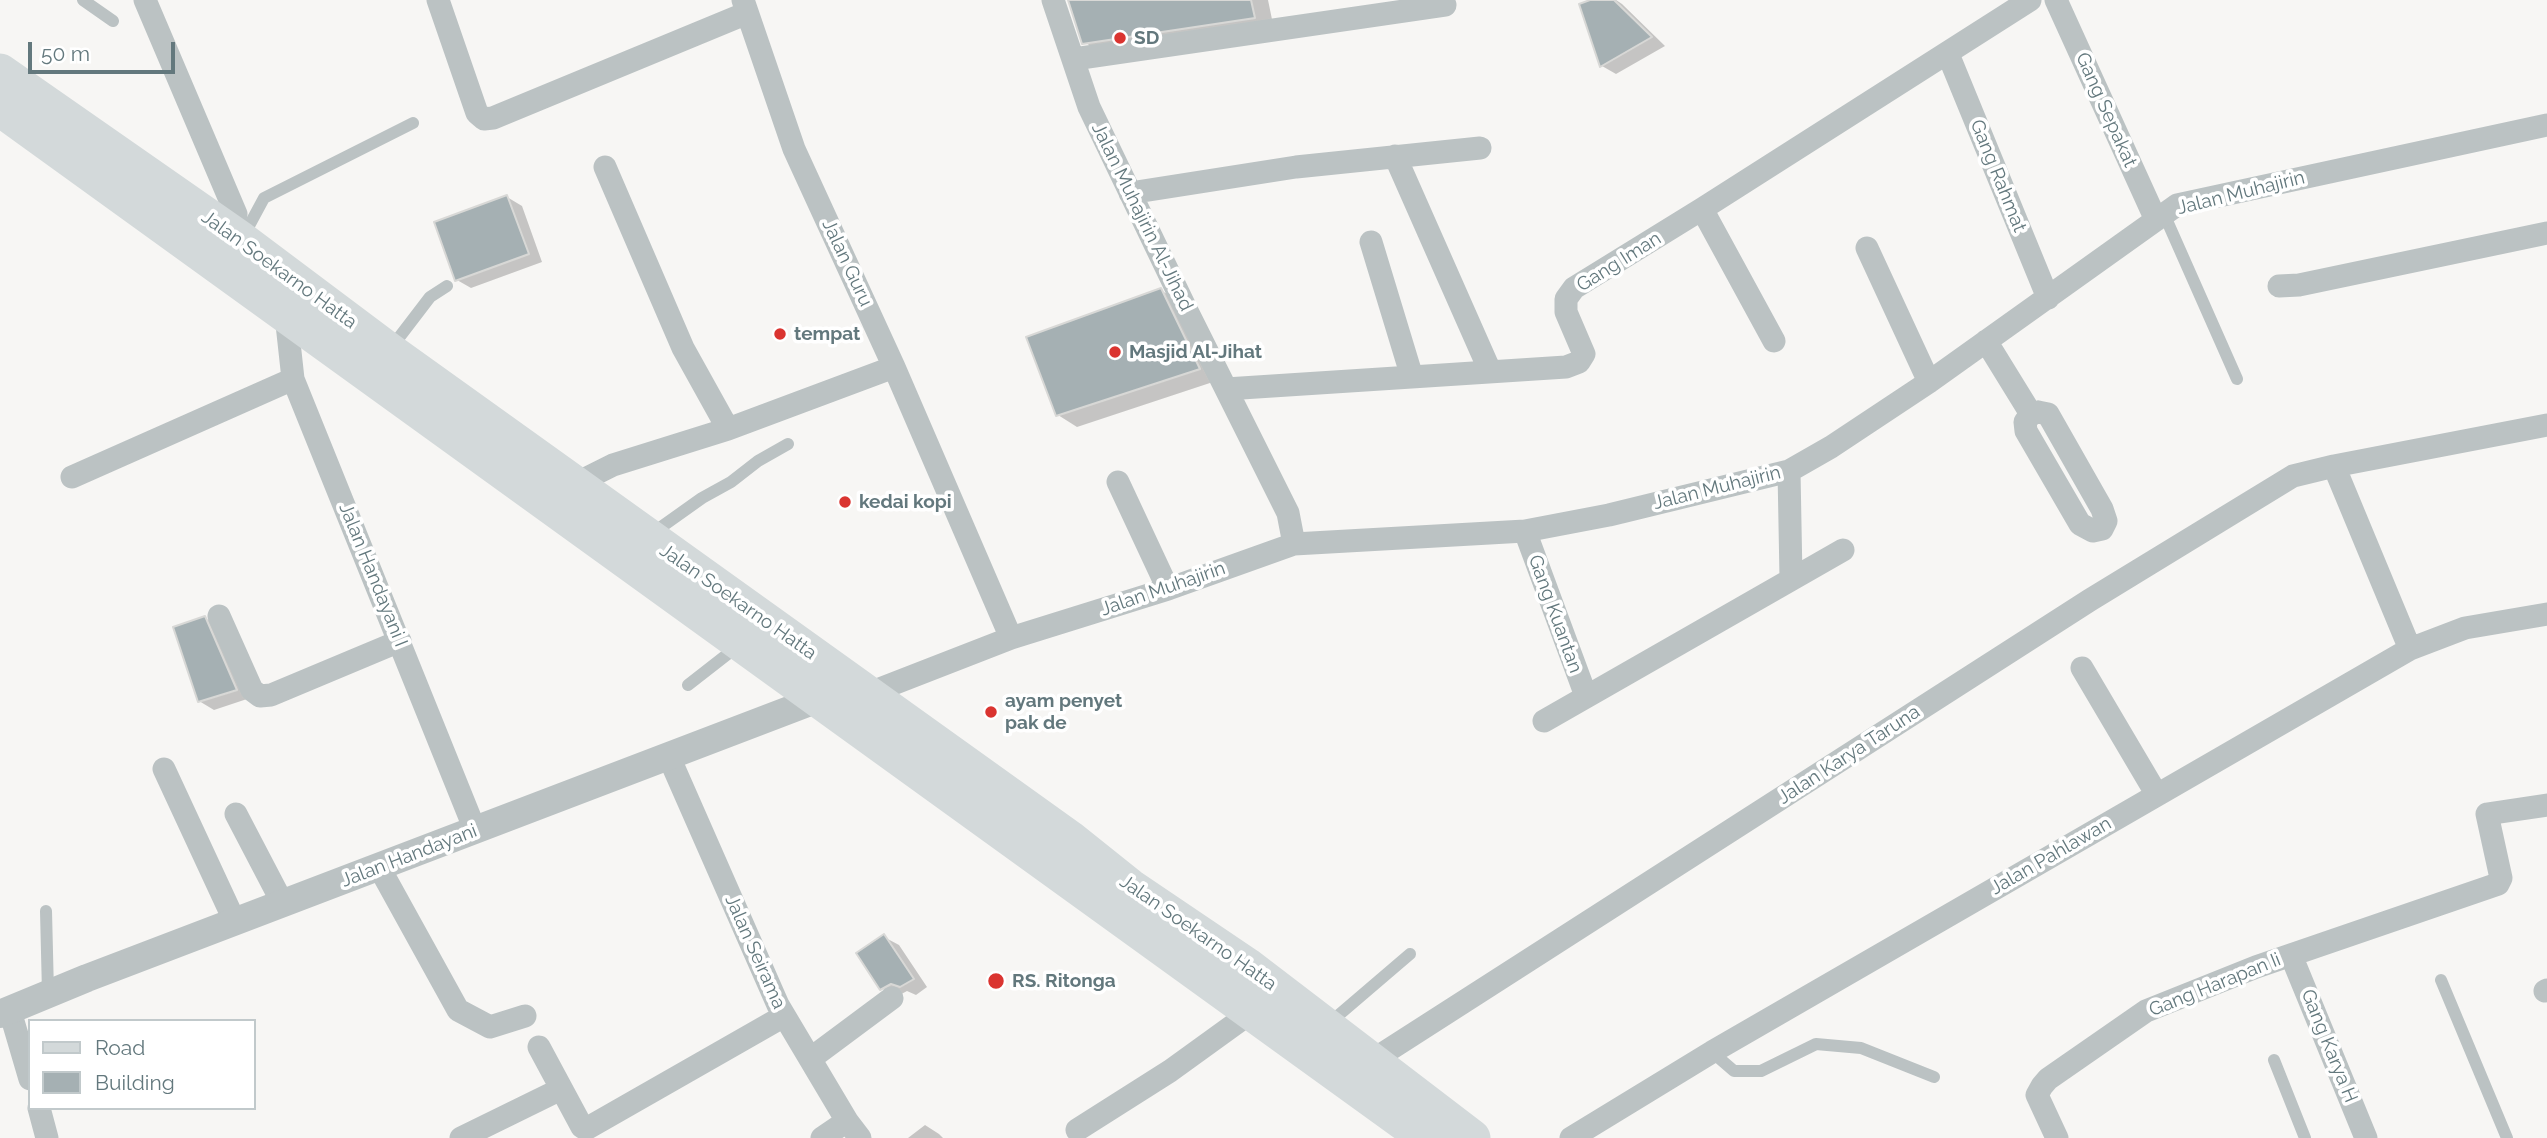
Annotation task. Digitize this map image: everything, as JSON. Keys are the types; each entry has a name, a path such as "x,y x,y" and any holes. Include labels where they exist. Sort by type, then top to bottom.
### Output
{"main road":[{"name":"Jalan Soekarno Hatta","path":"0,72 237,238 389,351 1070,839 1130,887 1242,990 1426,1138"},
{"name":"Jalan Soekarno Hatta","path":"0,108 818,699 1242,990 1327,1025 1472,1138"}],"street":[{"path":"145,0 236,214 237,238"},
{"path":"438,0 477,113 484,119 493,118 745,6"},
{"name":"Jalan Muhajirin Al-Jihad","path":"1053,0 1089,107 1288,513 1294,544"},
{"name":"Gang Sepakat","path":"2056,0 2160,217"},
{"name":"Gang Iman","path":"1226,389 1566,367 1578,362 1584,354 1566,312 1566,299 1574,288 1948,54 2018,3"},
{"path":"1074,60 1446,5"},
{"name":"Jalan Guru","path":"745,6 794,149 894,367 1011,638"},
{"name":"Gang Rahmat","path":"1948,54 2048,298"},
{"name":"Jalan Muhajirin","path":"867,694 1011,638 1168,589 1294,544 1525,531 1609,515 1788,471 1831,447 1929,382 2177,205 2547,125"},
{"path":"1130,193 1296,167 1480,148"},
{"path":"1395,156 1490,371"},
{"path":"605,167 684,348 728,429"},
{"path":"1702,209 1774,341"},
{"path":"2279,286 2299,285 2547,233"},
{"path":"1371,242 1412,377"},
{"path":"1867,248 1929,382"},
{"name":"Jalan Handayani I","path":"286,315 293,379 475,830"},
{"path":"1986,341 2031,414"},
{"path":"575,484 613,465 728,429 894,367"},
{"path":"72,477 293,379"},
{"path":"2031,414 2048,414 2102,509 2106,521 2102,529 2093,531 2080,524 2026,431 2025,422 2031,414"},
{"name":"Jalan Karya Taruna","path":"1373,1060 2090,600 2293,476 2547,425"},
{"path":"2334,466 2410,649"},
{"path":"1788,471 1791,578"},
{"path":"1118,482 1168,589"},
{"name":"Gang Kuantan","path":"1525,531 1586,696"},
{"path":"1544,721 1843,550"},
{"name":"Jalan Pahlawan","path":"1571,1138 1712,1052 2410,649 2465,628 2547,614"},
{"path":"219,616 252,690 260,696 271,695 400,641"},
{"path":"2082,668 2157,795"},
{"name":"Jalan Handayani","path":"5,1012 818,699"},
{"name":"Jalan Seirama","path":"669,757 784,1016 854,1130"},
{"path":"164,769 234,922"},
{"name":"Gang Harapan Ii","path":"2057,1138 2037,1096 2048,1079 2146,1011 2291,955 2501,881 2486,816 2547,805"},
{"path":"236,814 283,904"},
{"path":"379,867 458,1010 490,1027 525,1016"},
{"name":"Gang Karya H","path":"2291,955 2366,1138"},
{"path":"1077,1130 1170,1071 1242,990"},
{"path":"810,1059 892,998"},
{"path":"5,1012 28,1074"},
{"path":"539,1046 582,1127 590,1127 784,1016"},
{"path":"461,1138 561,1089"},
{"path":"39,1110 47,1138"},
{"path":"822,1138 854,1130"}],"lane":[{"path":"83,0 113,21"},
{"path":"237,238 264,198 413,123"},
{"path":"2160,217 2237,379"},
{"path":"389,351 430,297 447,286"},
{"path":"647,537 758,461 788,444"},
{"path":"688,685 741,644"},
{"path":"46,911 48,994"},
{"path":"1327,1025 1410,954"},
{"path":"2441,980 2507,1138"},
{"path":"1712,1052 1734,1072 1761,1071 1816,1044 1861,1048 1934,1077"},
{"path":"2274,1060 2305,1138"}],"building":[{"name":"SD","path":"1068,0 1251,0 1255,18 1082,44"},
{"path":"1590,0 1614,0 1652,37 1600,67 1579,4"},
{"path":"507,195 529,254 455,281 434,222"},
{"name":"Masjid Al-Jihat","path":"1161,288 1200,369 1056,416 1026,337"},
{"path":"205,616 237,690 198,702 173,627"},
{"path":"884,934 914,979 900,987 891,984 880,990 856,953"}],"place":[{"name":"SD","path":"1120,38"},
{"name":"tempat","path":"780,334"},
{"name":"Masjid Al-Jihat","path":"1115,352"},
{"name":"kedai kopi","path":"845,502"},
{"name":"ayam penyet pak de","path":"991,712"},
{"name":"RS. Ritonga","path":"996,981"}]}
